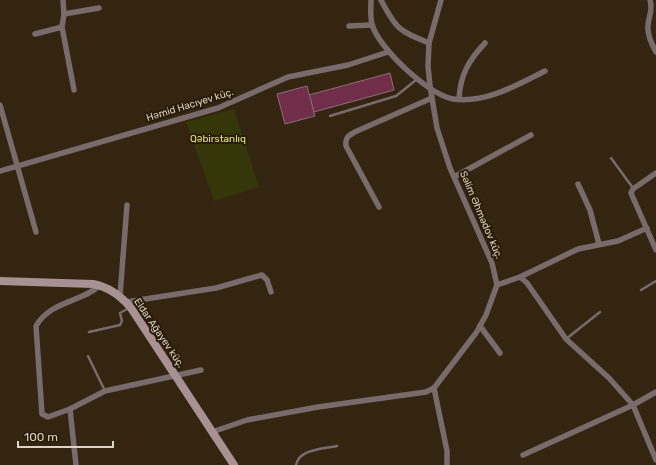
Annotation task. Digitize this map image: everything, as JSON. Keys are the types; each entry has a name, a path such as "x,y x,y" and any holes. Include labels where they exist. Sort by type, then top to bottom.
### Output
{"main road":[{"name":"Eldar Ağayev küç.","path":"0,281 84,283 100,285 120,296 129,305 234,465"}],"street":[{"path":"63,0 64,14 62,27 74,90"},
{"path":"371,0 372,25 388,52 417,79 443,95 459,99 502,93 545,71"},
{"path":"381,0 397,28 404,33 429,43"},
{"name":"Səlim Əhmədov küç.","path":"441,0 429,43 430,86 432,98 441,140 454,177 487,249 497,285"},
{"path":"650,0 654,9 648,24 648,32 656,52"},
{"path":"64,14 99,8"},
{"path":"350,26 372,25"},
{"path":"35,34 62,27"},
{"path":"459,99 459,87 464,70 471,58 485,43"},
{"name":"Həmid Hacıyev küç.","path":"0,171 218,108 288,77 348,65 388,52"},
{"path":"379,208 346,146 345,140 348,135 432,98"},
{"path":"0,104 36,232"},
{"path":"454,177 531,136"},
{"path":"656,173 633,189 631,196 656,250"},
{"path":"578,184 590,210 599,244"},
{"path":"120,296 127,205"},
{"path":"212,432 247,420 362,400 413,394 434,388 480,326 497,285 520,277 578,249 618,241 647,228"},
{"path":"129,305 216,288 262,275 267,280 271,292"},
{"path":"520,277 531,289 566,339 609,378 633,405 656,460"},
{"path":"100,285 94,292 72,299 56,307 39,321 36,326 42,414 48,417 70,409 105,391 200,370"},
{"path":"480,326 500,353"},
{"path":"434,388 447,451 447,465"},
{"path":"523,455 633,405 656,392"},
{"path":"70,409 76,465"}],"lane":[{"path":"330,116 396,96 417,79"},
{"path":"611,158 633,189"},
{"path":"641,290 656,281"},
{"path":"89,332 120,325 122,321 120,313 129,305"},
{"path":"566,339 600,312"},
{"path":"88,356 105,391"},
{"path":"296,465 297,460 302,454 336,446"}],"green space":[{"name":"Qəbirstanlıq","path":"234,109 259,187 214,201 186,122"}],"building":[{"path":"390,73 394,90 314,112 309,95"},
{"path":"307,86 315,116 285,124 277,94"}]}
